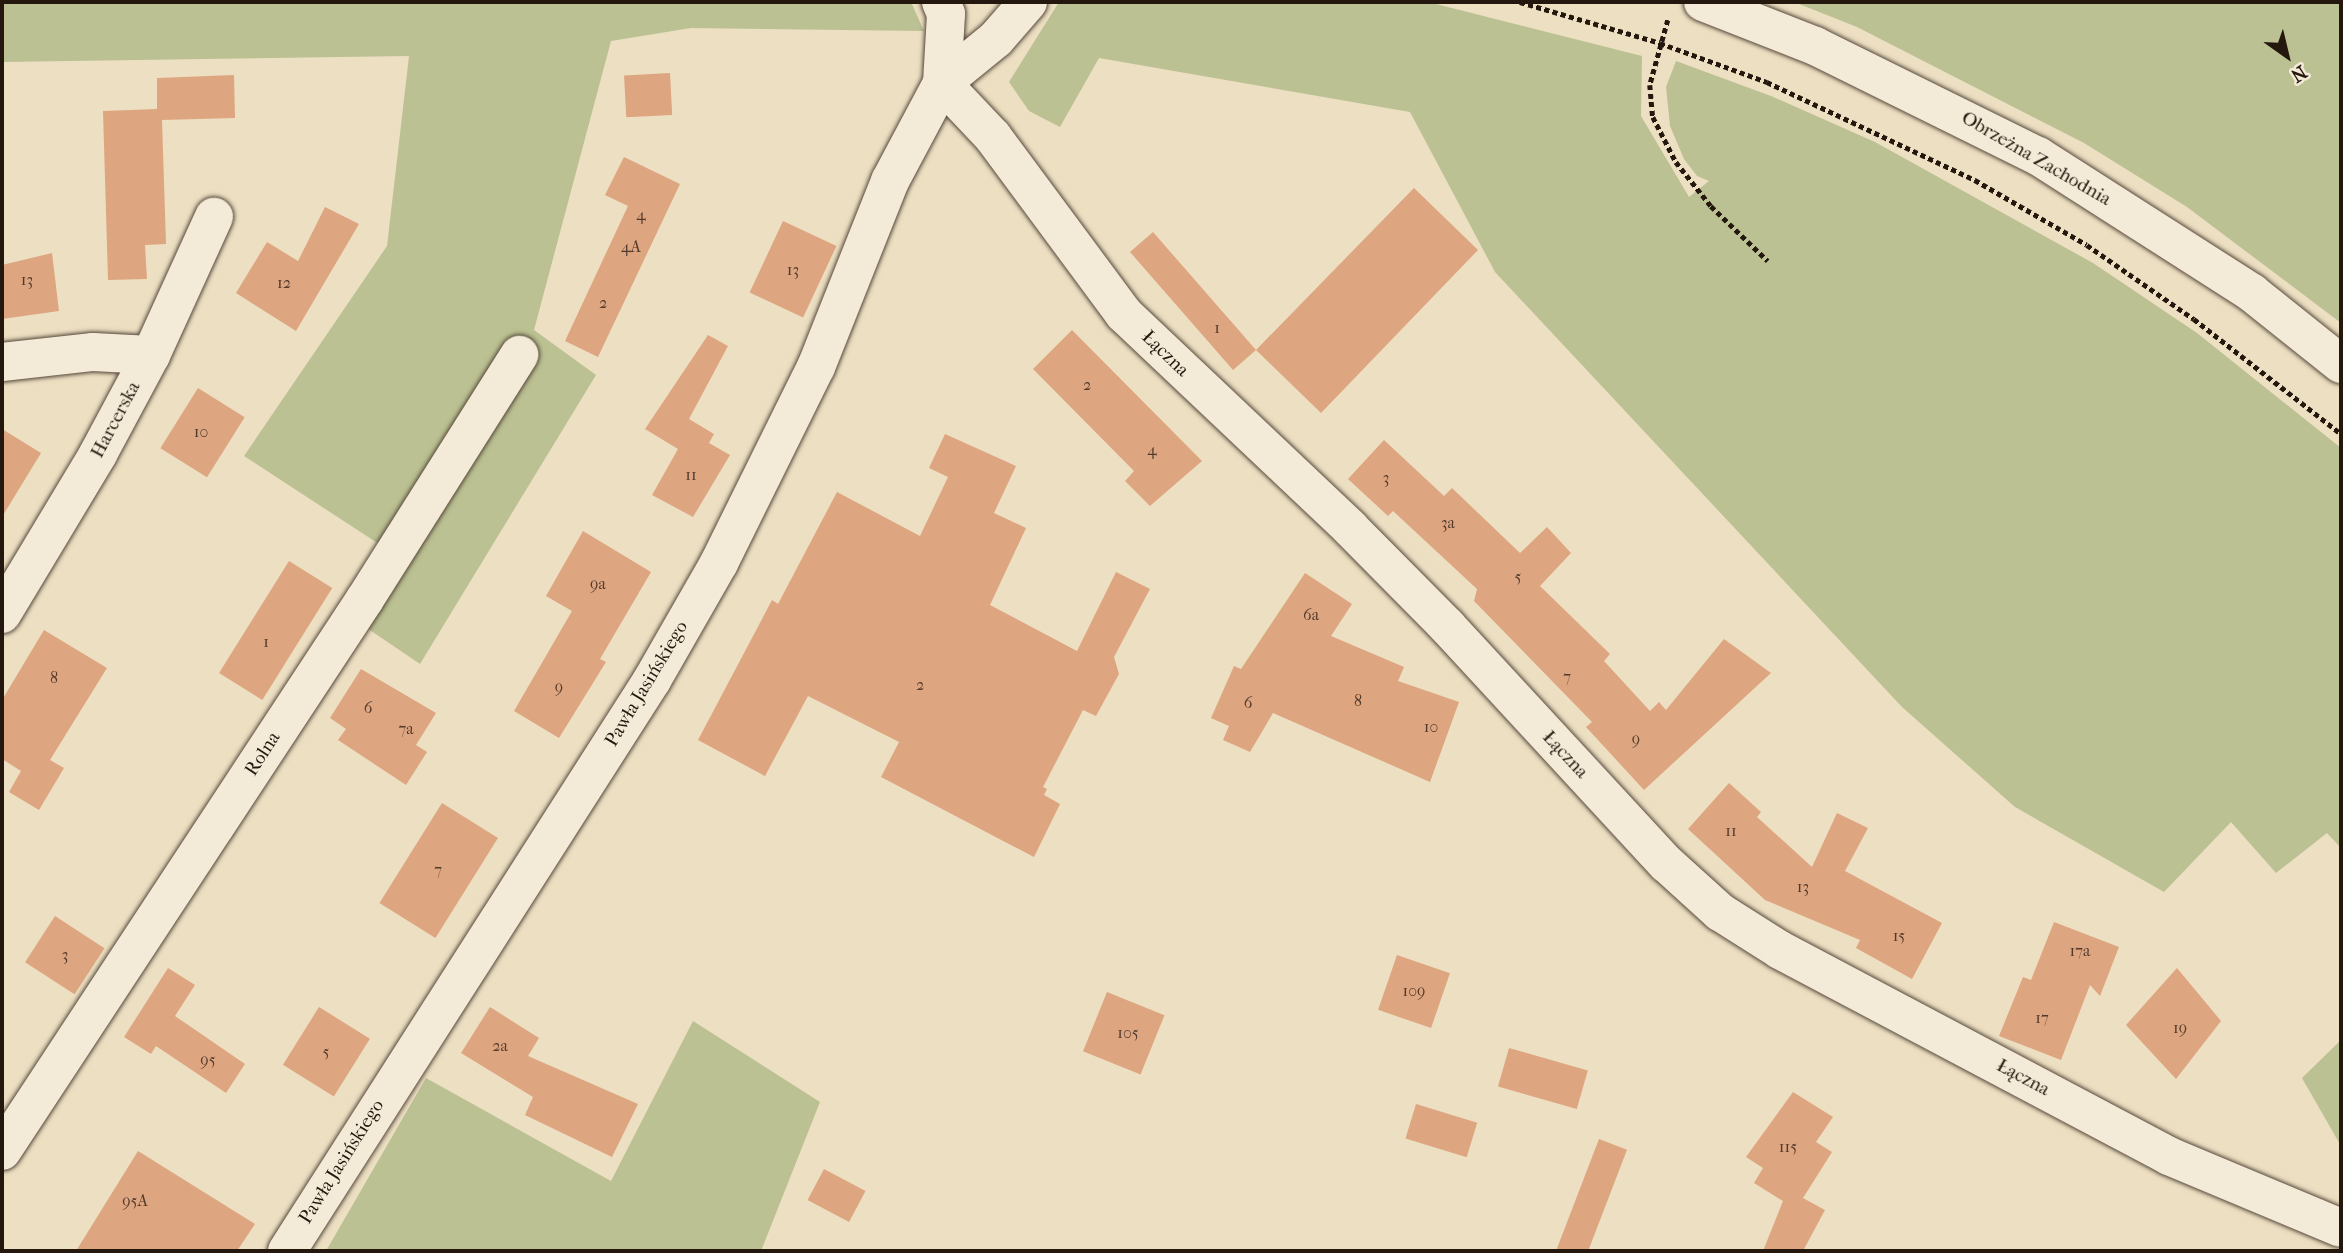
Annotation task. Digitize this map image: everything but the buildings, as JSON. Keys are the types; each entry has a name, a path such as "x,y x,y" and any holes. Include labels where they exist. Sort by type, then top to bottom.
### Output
{"street":[{"name":"Pawła Jasińskiego","path":"941,2 946,14 942,83"},
{"name":"Pawła Jasińskiego","path":"287,1251 652,680 719,564 816,367 890,181 942,83 996,39 1028,2"},
{"name":"Obrzeżna Zachodnia","path":"1686,7 1850,62 2038,156 2252,293 2341,364"},
{"name":"Łączna","path":"942,83 993,137 1124,314 1399,577 1667,864 1720,912 1780,950 2169,1156 2341,1228"},
{"name":"Harcerska","path":"2,614 98,454 151,355 214,217"},
{"path":"2,362 93,352 151,355"},
{"name":"Rolna","path":"2,1151 365,599 519,355"}],"path":[{"path":"1520,2 1660,43 1767,82 1975,180 2087,246 2194,319 2341,434"},
{"path":"1686,7 1660,43 1650,85 1653,117 1676,162 1711,206 1768,261"}],"green space":[{"path":"2,2 911,2 924,31 691,28 611,41 534,330 596,375 420,664 358,622 405,561 244,456 387,246 409,56 2,62"},
{"path":"1059,2 1428,2 1642,56 1641,116 1689,197 1709,181 1697,176 1684,159 1670,126 1666,87 1676,61 1771,96 1875,142 2093,263 2197,333 2341,448 2341,848 2327,833 2276,873 2231,822 2164,892 2015,807 1902,707 1495,272 1410,112 1099,58 1060,127 1029,111 1009,82"},
{"path":"1794,2 2341,2 2341,323 2187,207 2084,143 1857,27"},
{"path":"693,1021 820,1102 761,1251 326,1251 426,1078 611,1181"},
{"path":"2341,1040 2341,1146 2302,1078"}]}
